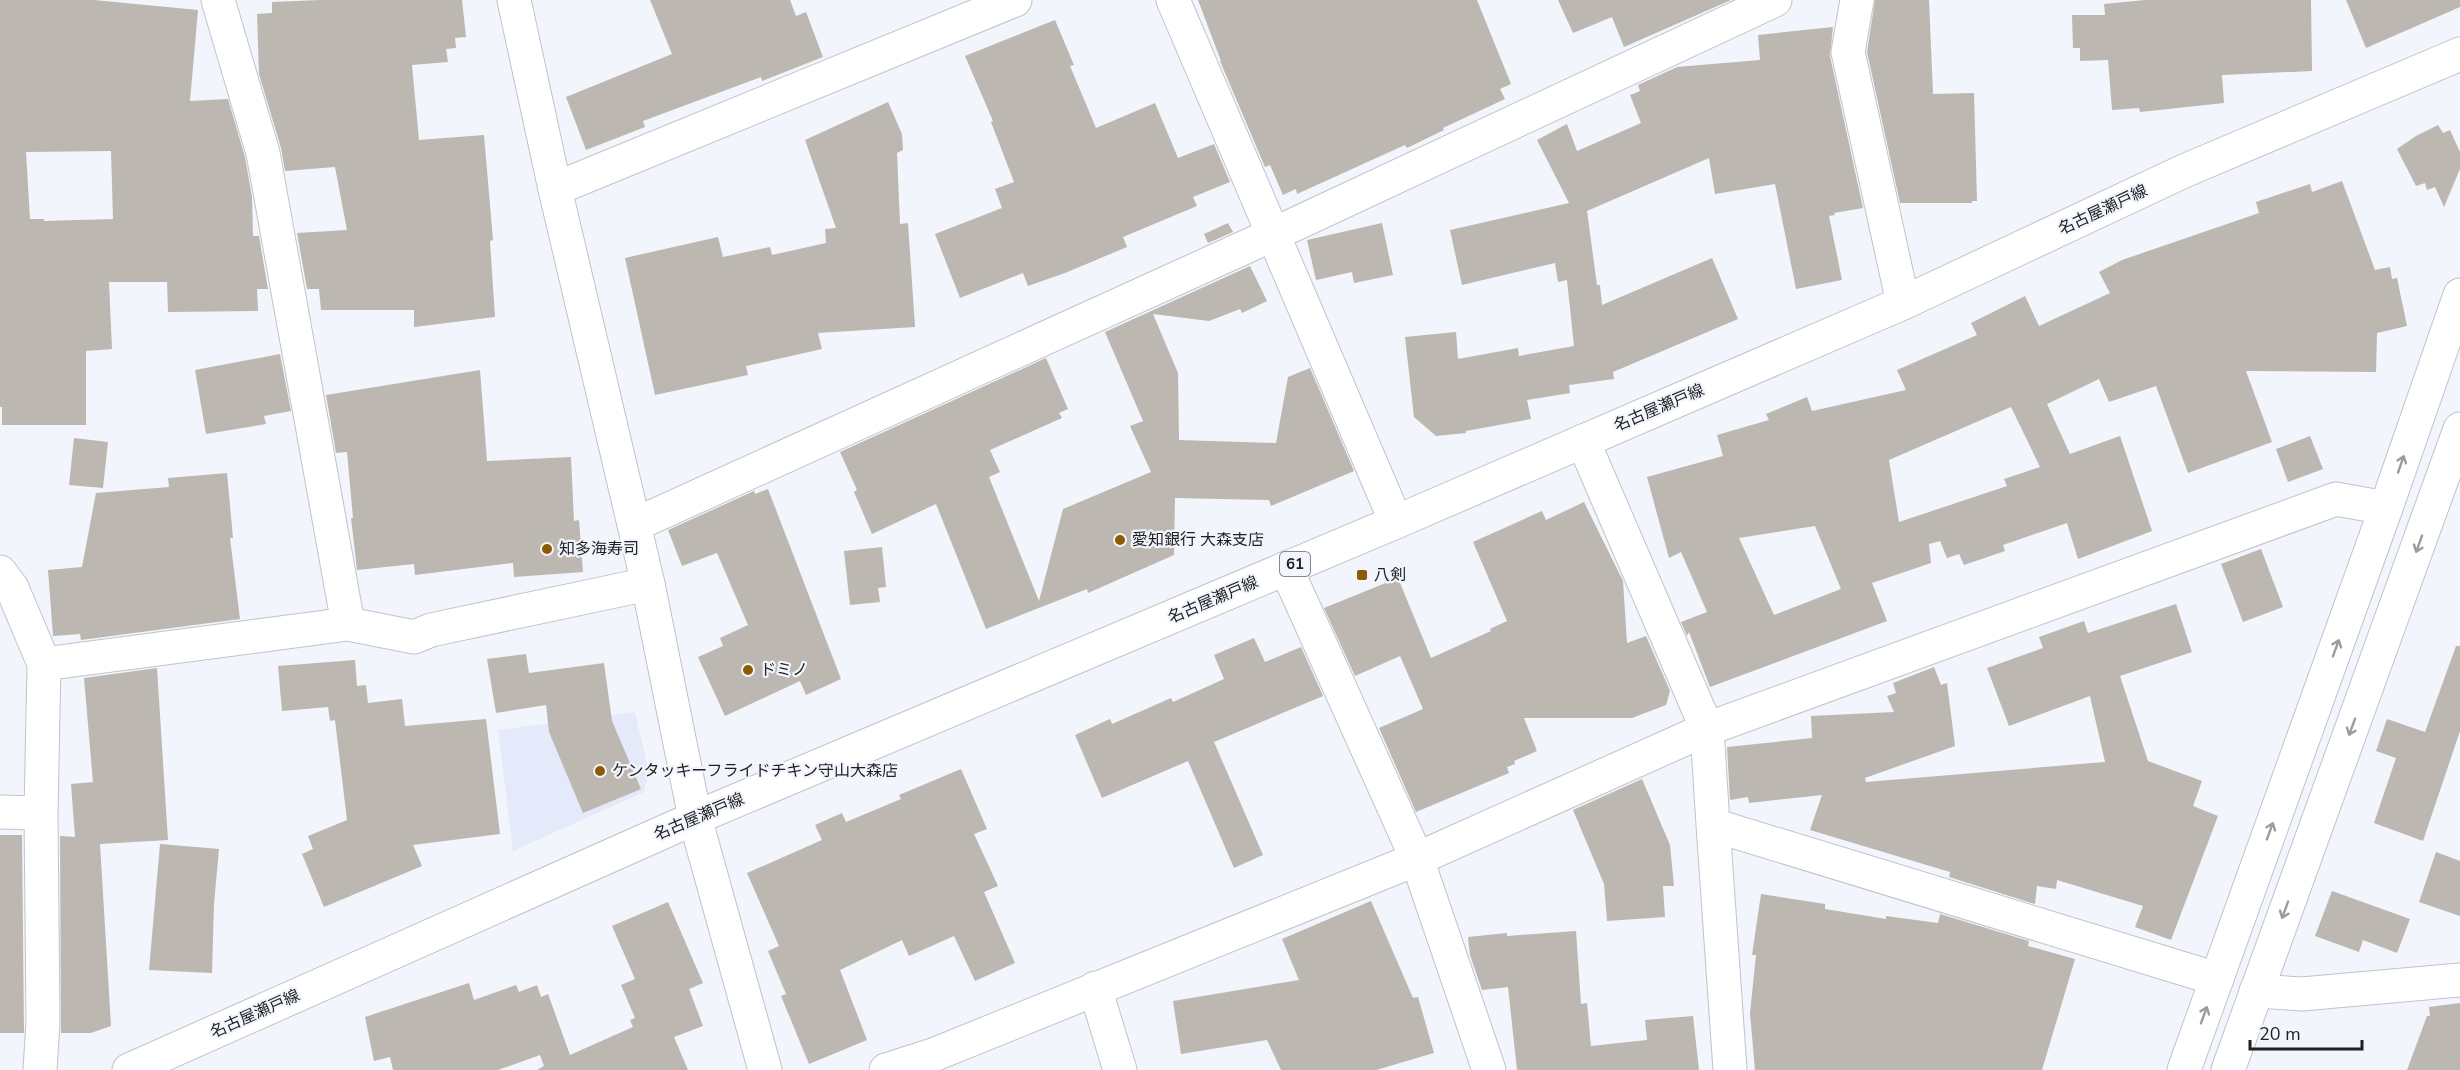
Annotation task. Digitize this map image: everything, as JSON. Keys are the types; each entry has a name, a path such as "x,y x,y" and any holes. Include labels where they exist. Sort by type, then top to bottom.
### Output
{"street":[{"path":"218,0 263,153 348,624"},
{"path":"514,0 555,189 648,584 695,818 765,1070"},
{"path":"555,189 1015,0"},
{"path":"1173,0 1396,522"},
{"path":"634,525 1274,234 1775,0"},
{"path":"1857,0 1848,52 1903,303"},
{"name":"名古屋瀬戸線","path":"129,1070 695,818 1396,522 1903,303 2184,171 2328,112 2460,54"},
{"path":"2184,1070 2460,295"},
{"path":"2228,1070 2458,440"},
{"path":"1583,441 1707,729 1730,1070"},
{"path":"886,1070 933,1055 1417,860 1707,729 2336,499 2386,508"},
{"path":"1286,568 1417,860 1489,1070"},
{"path":"0,572 12,588 44,664 41,813 43,1022 40,1070"},
{"path":"44,664 348,624 414,637 431,630 648,584"},
{"path":"0,812 41,813"},
{"path":"1713,825 2217,979"},
{"path":"2256,991 2302,994 2460,980"},
{"path":"1095,988 1120,1070"}],"shaded area":[{"path":"635,712 649,772 644,792 513,851 498,730"}],"building":[{"path":"0,0 94,0 198,10 190,101 228,99 245,157 252,197 253,236 259,236 268,289 257,289 258,311 168,312 167,282 109,282 112,349 86,351 86,425 2,425 2,407 0,407","holes":["111,151 113,219 44,221 44,219 30,219 26,152"]},
{"path":"462,0 466,37 455,38 456,48 446,49 448,62 412,65 419,140 484,135 493,240 490,241 495,317 414,327 414,310 321,310 319,289 307,289 297,233 347,230 335,167 285,171 281,148 259,74 257,14 272,13 272,2"},
{"path":"650,0 790,0 796,16 806,12 823,57 762,81 761,77 643,121 645,127 586,150 566,97 672,54"},
{"path":"1198,0 1477,0 1511,84 1500,89 1505,99 1443,128 1444,130 1407,148 1405,145 1297,194 1296,189 1283,195 1270,165 1265,167 1220,61"},
{"path":"1558,0 1731,0 1624,47 1612,17 1573,33"},
{"path":"1875,0 1929,0 1933,94 1974,93 1977,201 1972,201 1972,203 1900,203 1867,52"},
{"path":"2145,0 2311,0 2312,71 2222,75 2224,103 2140,112 2139,108 2112,110 2108,60 2080,61 2080,48 2073,48 2072,15 2105,15 2104,4"},
{"path":"2346,0 2460,0 2460,7 2366,48"},
{"path":"1055,20 1074,65 1070,66 1096,128 1155,103 1178,158 1214,144 1230,182 1193,197 1197,206 1123,237 1127,247 1028,286 1023,273 960,298 935,234 1002,208 995,189 1014,182 991,122 993,121 965,56"},
{"path":"1833,27 1830,56 1863,208 1829,216 1842,280 1796,289 1775,184 1715,194 1709,158 1587,211 1597,285 1600,285 1602,305 1712,258 1738,319 1613,372 1614,379 1569,385 1570,393 1527,400 1531,419 1466,431 1466,433 1436,436 1414,417 1405,337 1456,332 1458,359 1518,348 1519,356 1574,346 1567,280 1558,282 1555,263 1462,285 1450,230 1569,203 1537,140 1567,124 1577,151 1641,123 1630,95 1640,91 1638,85 1677,67 1760,60 1758,35"},
{"path":"888,102 902,134 903,150 897,153 900,224 908,223 915,327 818,333 822,349 746,366 748,375 655,395 625,258 718,237 723,257 770,247 772,255 826,243 825,229 836,228 805,140"},
{"path":"2438,125 2443,133 2450,130 2460,152 2460,169 2444,207 2435,187 2427,190 2425,183 2416,186 2397,149"},
{"path":"2342,181 2375,270 2390,267 2392,279 2397,278 2407,326 2377,333 2376,372 2246,371 2272,442 2188,473 2156,386 2109,402 2099,379 2047,404 2070,454 2120,436 2152,531 2078,559 2067,523 2003,545 2005,551 1964,565 1959,554 1947,558 1940,541 1929,544 1931,563 1872,583 1887,621 1710,687 1689,632 1687,636 1681,622 1707,612 1681,552 1669,558 1647,477 1723,456 1717,435 1769,420 1766,414 1807,397 1812,411 1906,390 1897,370 1977,335 1971,323 2025,296 2039,326 2110,293 2099,272 2122,260 2259,213 2256,202 2310,184 2312,192","holes":["2011,407 2040,467 2004,479 2007,486 1899,522 1889,460","1815,526 1841,589 1774,615 1739,538"]},
{"path":"1228,223 1233,232 1208,243 1204,234"},
{"path":"1382,223 1393,275 1354,283 1352,272 1316,280 1307,240"},
{"path":"1250,266 1267,301 1242,313 1240,309 1209,321 1153,314 1178,373 1179,440 1276,443 1288,377 1310,368 1354,471 1271,506 1269,500 1175,498 1174,555 1088,593 1087,589 986,629 936,504 872,534 854,492 857,490 840,452 1046,358 1068,409 1059,413 1062,418 990,450 1000,472 989,477 1039,601 1063,509 1151,472 1130,426 1143,421 1105,332"},
{"path":"280,354 291,411 264,416 266,424 206,434 195,370"},
{"path":"480,370 487,461 571,457 574,521 579,520 583,572 514,577 513,563 415,575 414,564 357,570 347,452 336,453 326,395"},
{"path":"2310,436 2323,469 2288,482 2276,449"},
{"path":"74,438 108,442 103,488 69,485"},
{"path":"227,473 233,538 230,538 240,619 81,640 80,634 53,636 48,570 82,567 96,493 169,487 168,478"},
{"path":"768,489 841,679 806,695 800,681 725,716 698,657 723,646 720,638 748,625 717,553 682,566 668,530 754,491 755,494"},
{"path":"1584,502 1623,581 1627,643 1646,636 1670,691 1666,705 1632,718 1524,718 1537,751 1514,761 1515,764 1507,767 1509,773 1416,812 1379,728 1423,709 1400,656 1355,676 1324,608 1398,578 1431,658 1491,631 1490,629 1507,621 1473,542 1542,511 1546,520"},
{"path":"882,547 886,587 878,588 880,602 850,605 844,551"},
{"path":"2261,549 2283,607 2243,622 2221,564"},
{"path":"2176,604 2192,652 2120,676 2148,761 2202,781 2193,806 2218,816 2171,940 2135,927 2143,906 2057,880 2056,889 2037,886 2035,904 1949,877 1950,872 1810,830 1822,795 1749,803 1748,797 1730,800 1727,747 1812,738 1811,716 1894,712 1887,696 1896,693 1893,683 1934,667 1941,685 1947,683 1955,746 1865,778 1866,782 2105,762 2090,696 2009,726 1987,668 2043,648 2039,637 2084,621 2088,633"},
{"path":"1254,638 1265,662 1301,647 1323,696 1214,742 1263,855 1234,868 1188,761 1102,798 1075,735 1110,719 1112,724 1171,698 1173,702 1224,679 1214,655"},
{"path":"2456,646 2460,646 2460,731 2423,841 2374,823 2396,758 2376,751 2387,719 2425,732"},
{"path":"526,654 529,673 604,663 612,721 641,789 583,813 549,732 546,705 496,713 487,659"},
{"path":"355,660 357,686 366,685 368,703 402,699 405,726 486,719 500,834 413,845 422,866 324,907 302,854 313,849 308,836 347,820 335,720 330,721 328,707 282,711 278,666"},
{"path":"157,668 168,840 100,844 111,1026 91,1033 61,1033 60,836 75,837 71,784 93,782 84,678"},
{"path":"961,769 987,829 974,834 998,886 984,892 1015,963 975,981 954,936 909,956 902,940 840,970 867,1040 809,1064 781,996 786,994 768,951 779,946 747,873 822,840 815,825 842,813 846,822 901,799 899,795"},
{"path":"1642,779 1670,845 1674,886 1663,886 1665,917 1607,921 1604,884 1573,810"},
{"path":"0,835 22,835 24,1033 0,1033"},
{"path":"160,844 219,849 214,904 212,973 149,970"},
{"path":"2436,852 2460,861 2460,916 2419,902"},
{"path":"2332,891 2410,919 2397,953 2363,940 2359,952 2315,936"},
{"path":"1761,894 1825,904 1825,909 1886,919 1886,916 1938,923 1940,914 2029,941 2028,946 2075,959 2042,1070 1755,1070 1750,1013 1756,955 1752,955"},
{"path":"1371,901 1413,998 1418,997 1434,1053 1376,1070 1281,1070 1267,1040 1181,1054 1173,1001 1299,980 1282,939"},
{"path":"668,902 703,983 689,989 703,1026 674,1037 688,1070 537,1070 544,1066 540,1055 498,1070 393,1070 390,1057 374,1061 365,1017 469,983 474,1000 516,985 519,992 537,985 541,997 548,994 570,1055 633,1027 630,1020 635,1018 621,985 635,979 612,926"},
{"path":"1576,931 1581,1004 1587,1003 1591,1046 1647,1040 1645,1020 1693,1016 1699,1070 1517,1070 1508,987 1482,990 1470,955 1468,937 1507,933 1507,936"},
{"path":"2460,1003 2460,1070 2407,1070 2427,1016 2430,1016 2429,1007"}],"place":[{"name":"愛知銀行 大森支店","path":"1120,540"},
{"name":"知多海寿司","path":"547,549"},
{"name":"八剣","path":"1362,575"},
{"name":"ドミノ","path":"748,670"},
{"name":"ケンタッキーフライドチキン守山大森店","path":"600,771"}]}
